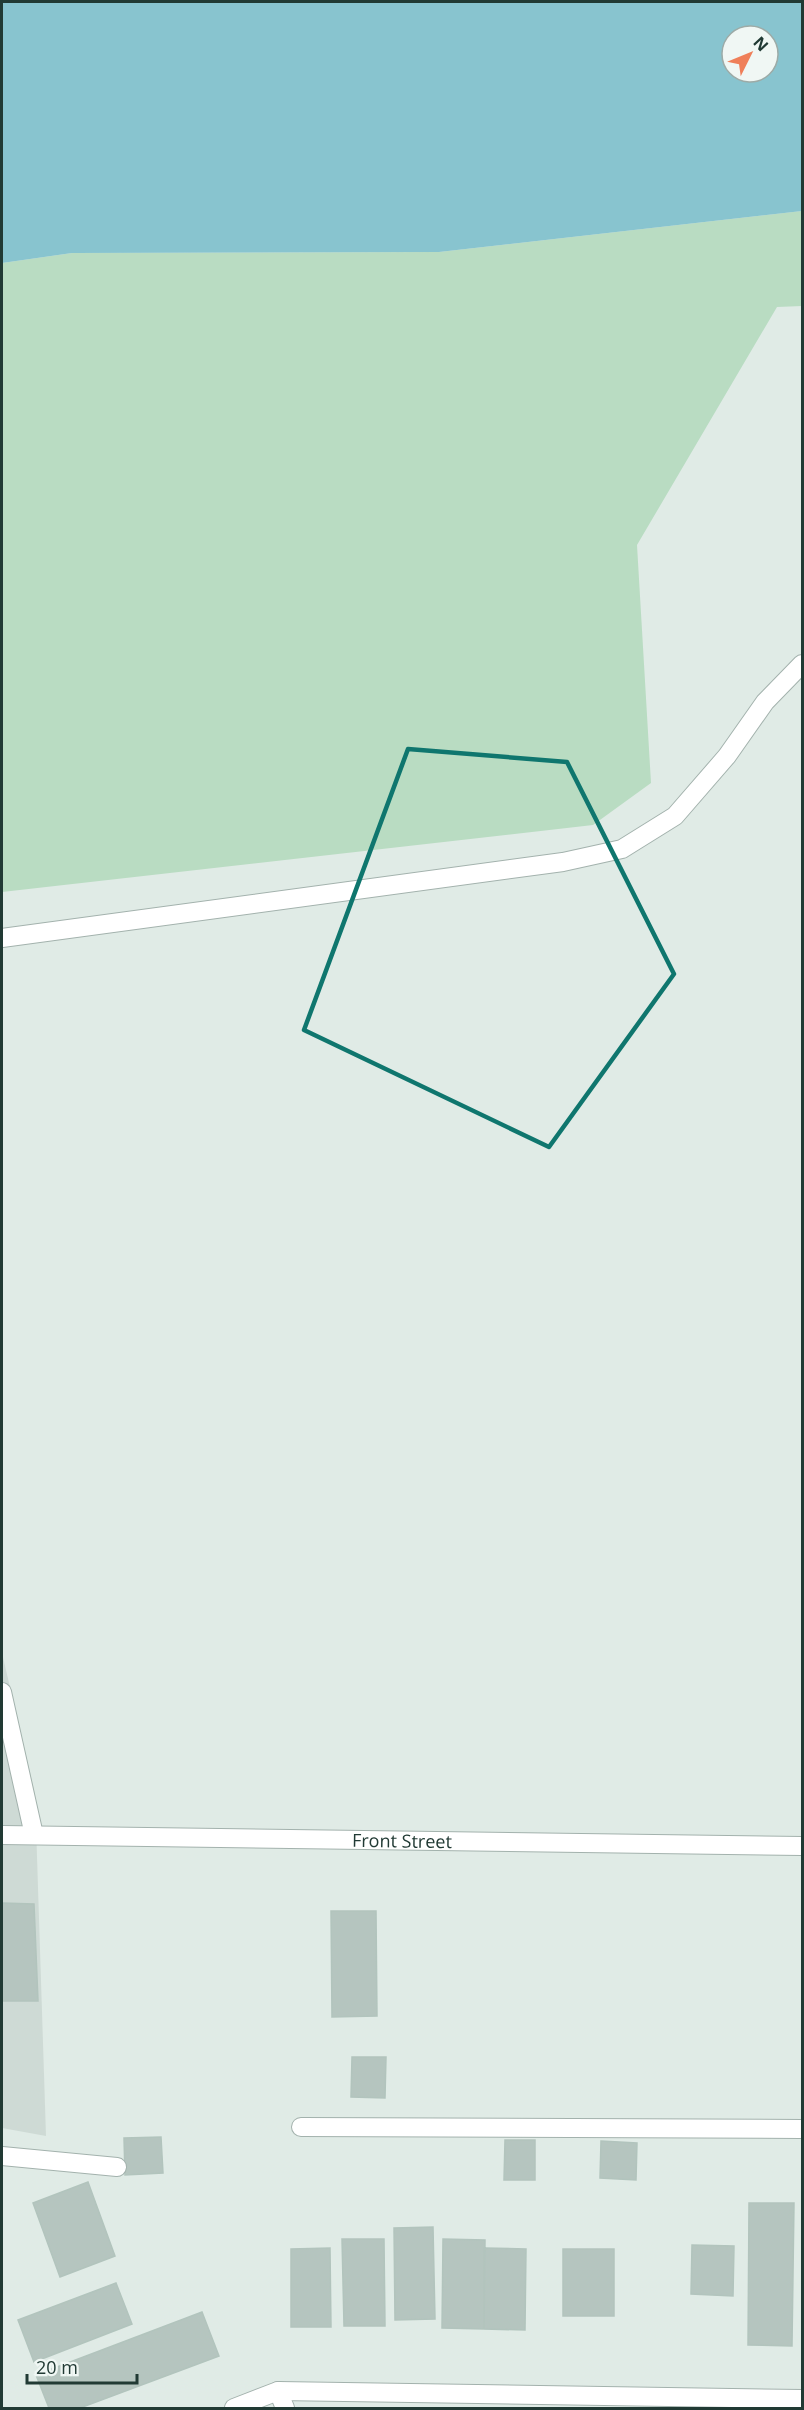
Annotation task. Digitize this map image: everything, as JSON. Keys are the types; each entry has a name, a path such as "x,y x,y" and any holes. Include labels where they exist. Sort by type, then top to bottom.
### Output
{"street":[{"path":"2,938 563,862 622,849 675,816 727,756 765,702 802,664"},
{"path":"2,1692 34,1835"},
{"name":"Front Street","path":"2,1835 802,1846"},
{"path":"301,2127 802,2129"},
{"path":"2,2156 117,2167"},
{"path":"234,2409 282,2400 802,2399"}],"highlighted area":[{"path":"408,749 567,762 674,974 549,1147 304,1030"}],"shaded area":[{"path":"2,1653 35,1794 46,2136 2,2128"}],"green space":[{"path":"802,211 802,306 777,307 637,545 651,783 593,825 2,892 2,263 72,253 439,252"}],"water":[{"path":"2,2 802,2 802,211 439,252 72,253 2,263"}],"building":[{"path":"2,1903 34,1904 38,2001 2,2001"},
{"path":"331,1911 376,1911 377,2016 332,2017"},
{"path":"352,2057 386,2057 385,2098 351,2097"},
{"path":"161,2137 163,2173 125,2175 124,2138"},
{"path":"505,2140 535,2140 535,2180 504,2180"},
{"path":"601,2141 637,2143 636,2180 600,2178"},
{"path":"88,2182 115,2256 60,2277 33,2203"},
{"path":"749,2203 794,2203 792,2346 748,2345"},
{"path":"433,2227 435,2319 395,2320 394,2228"},
{"path":"342,2239 384,2239 385,2326 344,2326"},
{"path":"443,2239 485,2240 484,2329 442,2328"},
{"path":"692,2245 734,2246 733,2296 691,2294"},
{"path":"330,2248 331,2327 291,2327 291,2249"},
{"path":"484,2248 526,2249 525,2330 484,2329"},
{"path":"563,2249 614,2249 614,2316 563,2316"},
{"path":"116,2283 132,2324 34,2362 18,2320"},
{"path":"202,2312 219,2356 80,2408 49,2408 36,2375"}]}
